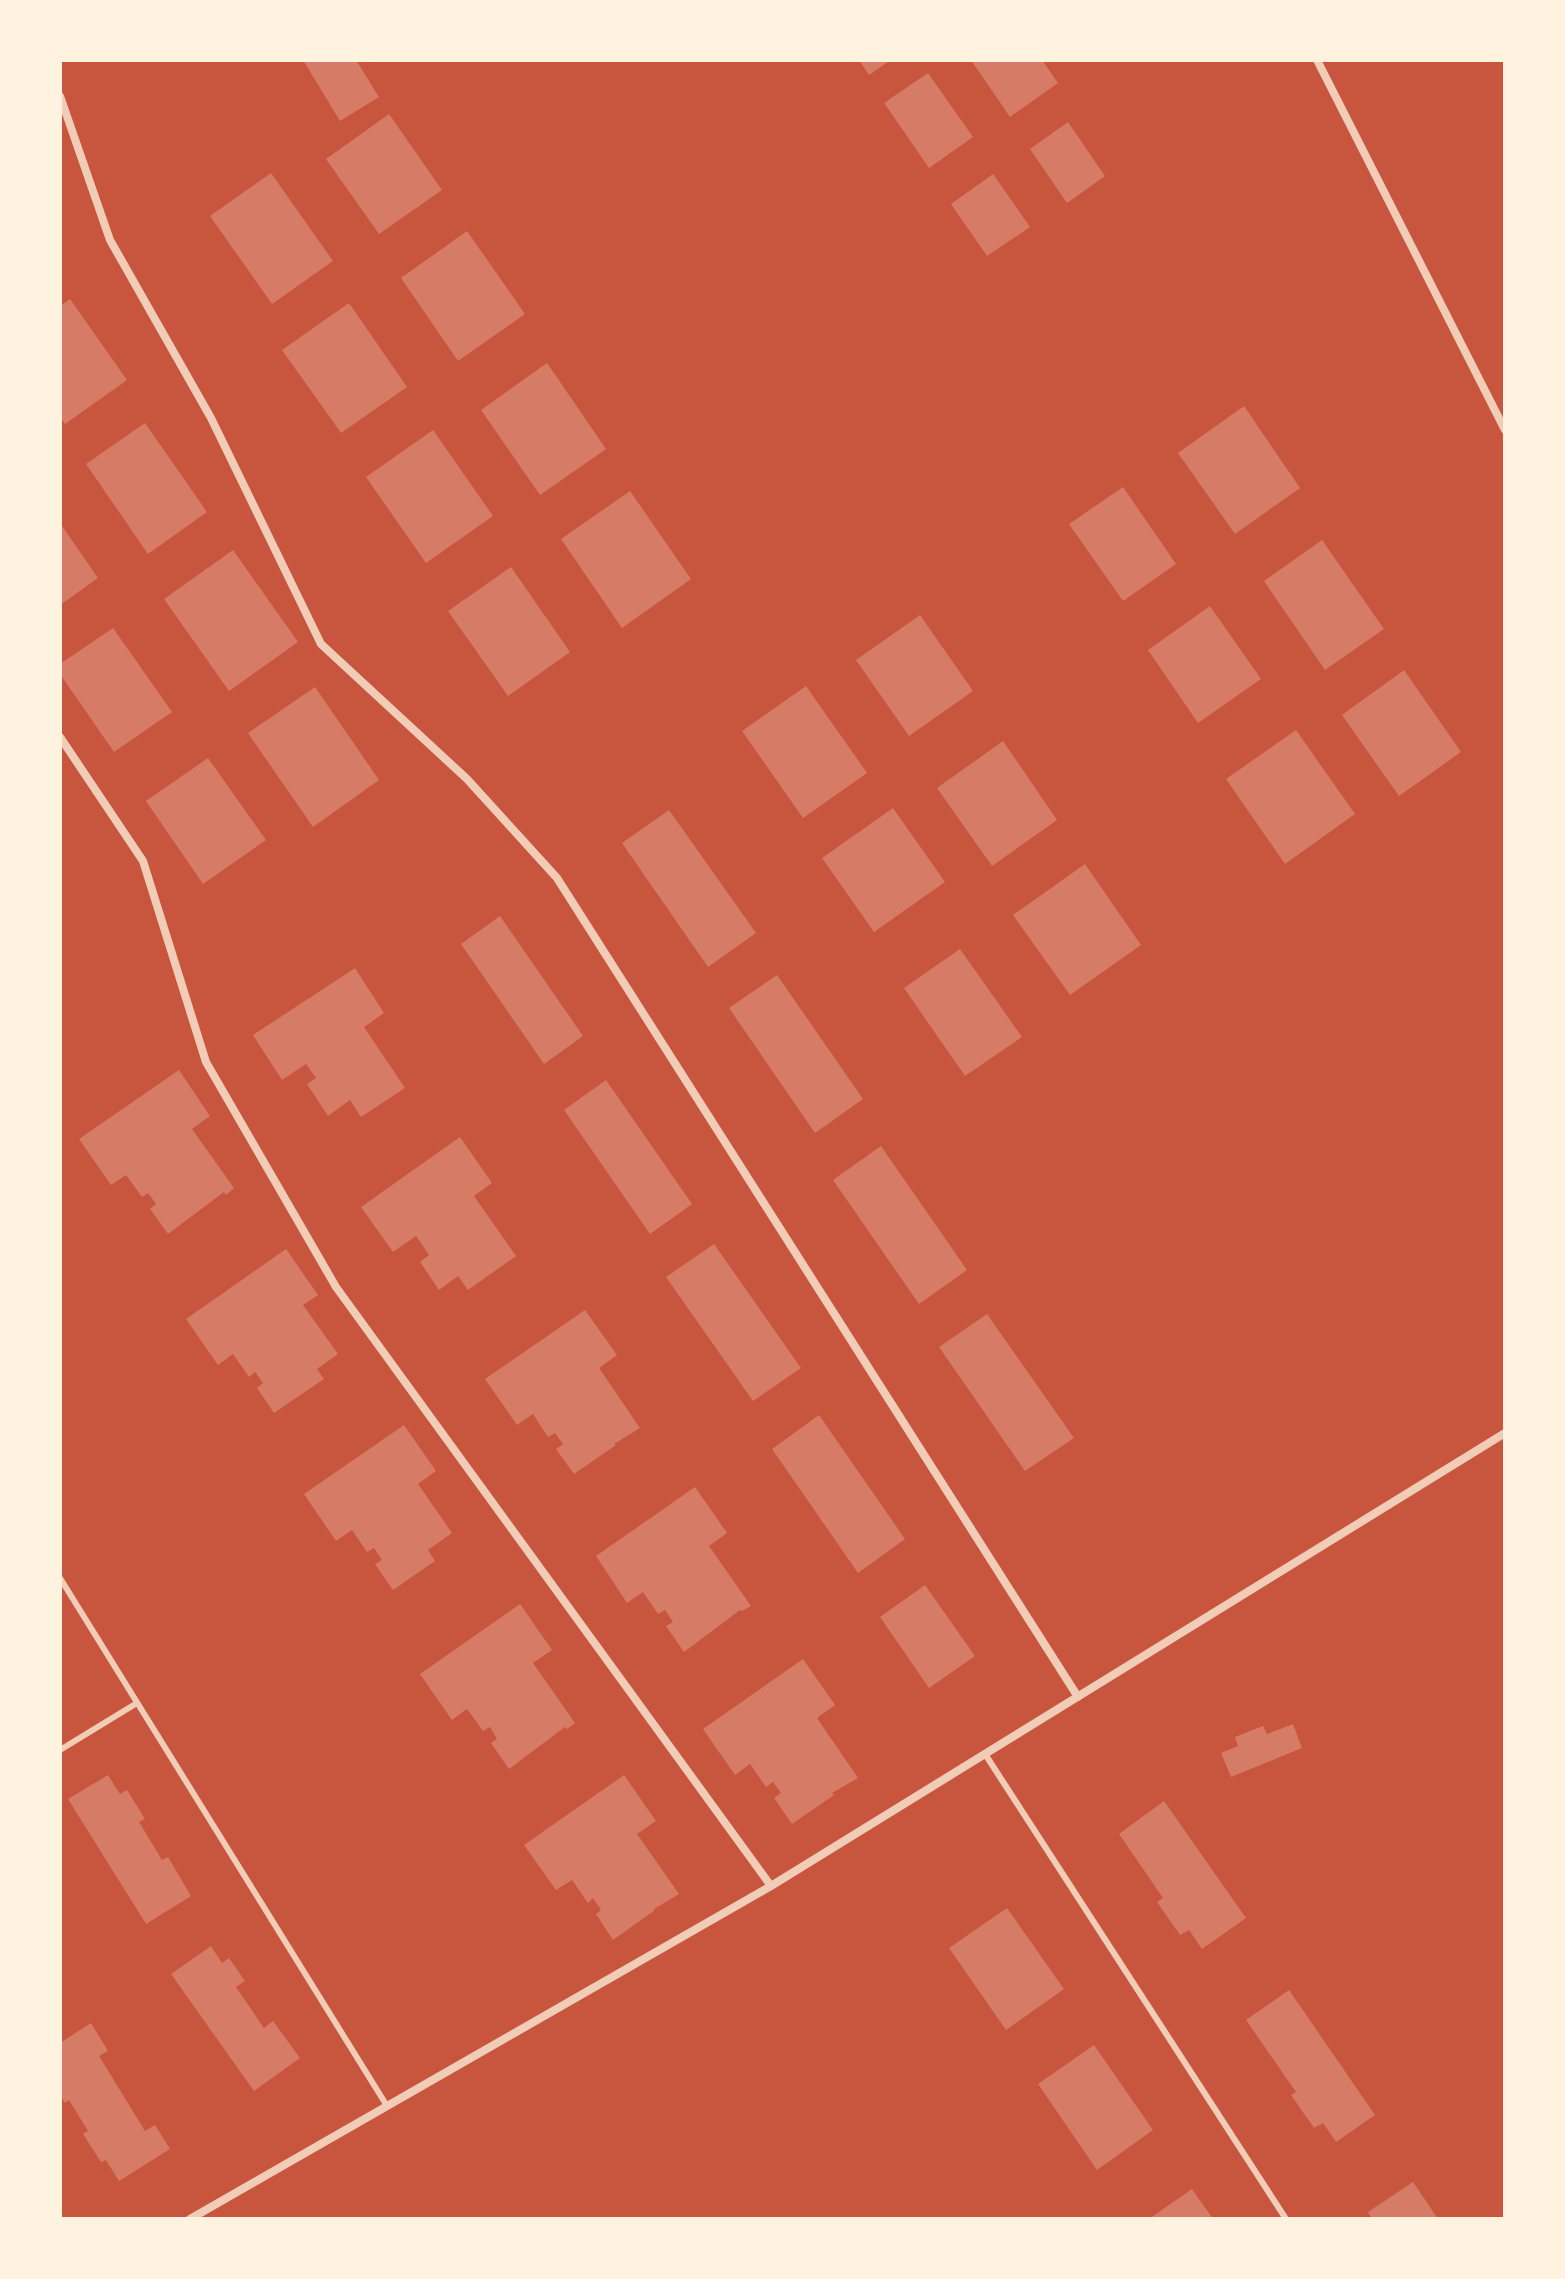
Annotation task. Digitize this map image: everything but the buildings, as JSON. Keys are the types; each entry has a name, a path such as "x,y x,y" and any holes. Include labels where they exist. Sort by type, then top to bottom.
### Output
{"street":[{"path":"1317,60 1505,430"},
{"path":"60,96 110,240 211,418 321,644 467,779 557,878 1078,1697"},
{"path":"60,737 143,861 206,1062 336,1287 771,1886"},
{"path":"190,2219 771,1886 1505,1433"}],"lane":[{"path":"60,1578 387,2106"},
{"path":"60,1750 137,1703"},
{"path":"985,1754 1286,2219"}]}
